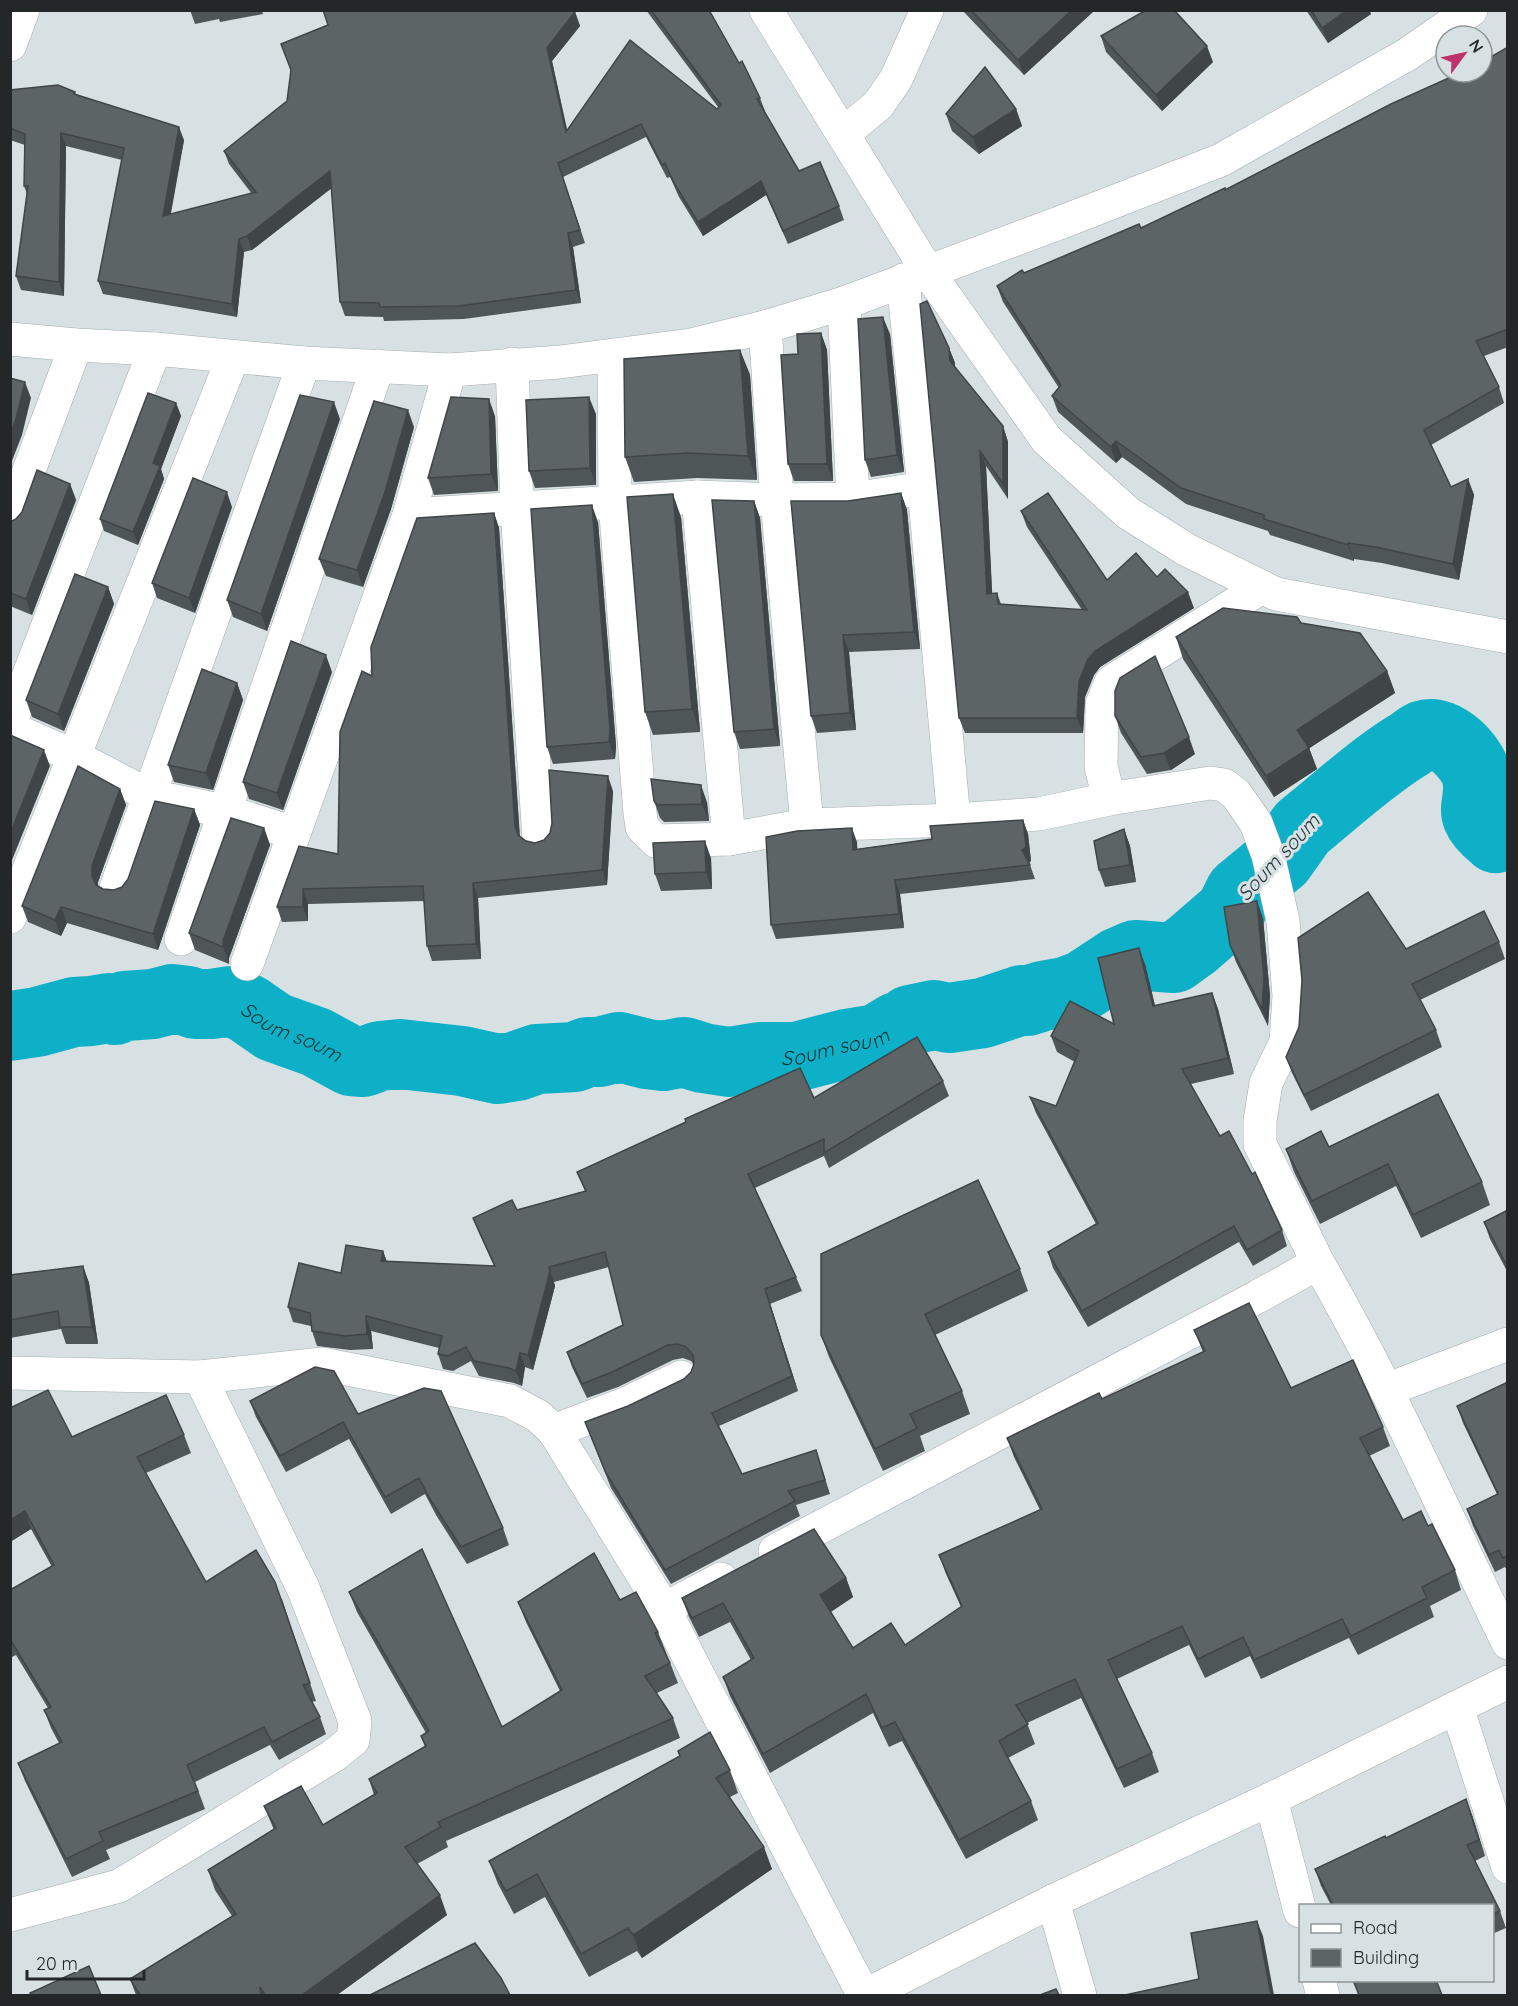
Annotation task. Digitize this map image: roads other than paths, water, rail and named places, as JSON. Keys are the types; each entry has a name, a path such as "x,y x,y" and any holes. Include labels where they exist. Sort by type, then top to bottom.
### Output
{"street":[{"path":"10,45 23,10"},
{"path":"766,10 843,134 916,276 1047,440 1128,513 1187,550 1276,594 1507,637"},
{"path":"843,134 878,105 896,79 927,10"},
{"path":"10,339 155,349 304,363 450,370 560,362 691,345 765,327 844,303 1221,160 1408,54 1471,10"},
{"path":"916,276 924,488 954,820"},
{"path":"844,303 854,499"},
{"path":"765,327 777,500 807,825"},
{"path":"10,522 76,345"},
{"path":"10,723 155,349"},
{"path":"614,355 615,503 642,828 656,841 729,839 807,825 954,820 1039,814 1109,799 1210,783 1224,785 1236,794 1256,823 1268,855 1283,921 1289,996 1286,1042 1266,1083 1260,1121 1260,1144 1318,1263 1386,1390 1508,1643"},
{"path":"10,917 233,357"},
{"path":"116,888 304,363"},
{"path":"512,364 517,509 539,838"},
{"path":"181,939 378,366"},
{"path":"247,964 409,515 450,370"},
{"path":"409,515 698,497 777,500 854,499 924,488"},
{"path":"698,497 729,839"},
{"path":"1109,799 1101,766 1102,705 1111,682 1262,587"},
{"path":"10,728 74,756 150,796 224,811 294,833"},
{"path":"664,1609 1318,1263"},
{"path":"1386,1390 1508,1344"},
{"path":"10,1373 200,1377 322,1364 510,1401 538,1416 554,1431 664,1609 864,1995 1053,1901 1271,1799 1508,1682"},
{"path":"10,1915 119,1886 333,1756 353,1740 355,1721 303,1588 200,1377"},
{"path":"554,1431 625,1404 681,1377"},
{"path":"1458,1707 1508,1867"},
{"path":"1271,1799 1299,1907"},
{"path":"1053,1901 1080,1995"}],"waterway":[{"name":"Soum soum","path":"10,1026 37,1022 74,1012 109,1008 115,1010 125,1006 153,1004 172,999 195,1004 232,1001 274,1027 316,1042 351,1061 363,1062 380,1056 400,1054 462,1061 498,1069 517,1066 537,1059 575,1057 587,1052 599,1052 619,1047 663,1056 684,1052 729,1062 760,1057 796,1057 846,1044 877,1039 897,1027 903,1027 910,1020 934,1015 949,1018 983,1013 1022,1000 1027,1001 1065,992 1084,985 1119,962 1135,955 1174,958 1230,912 1240,892 1280,859 1302,828 1369,772 1424,735 1432,734 1449,740 1470,761 1477,777 1476,809 1480,821 1496,838 1508,835"}]}
